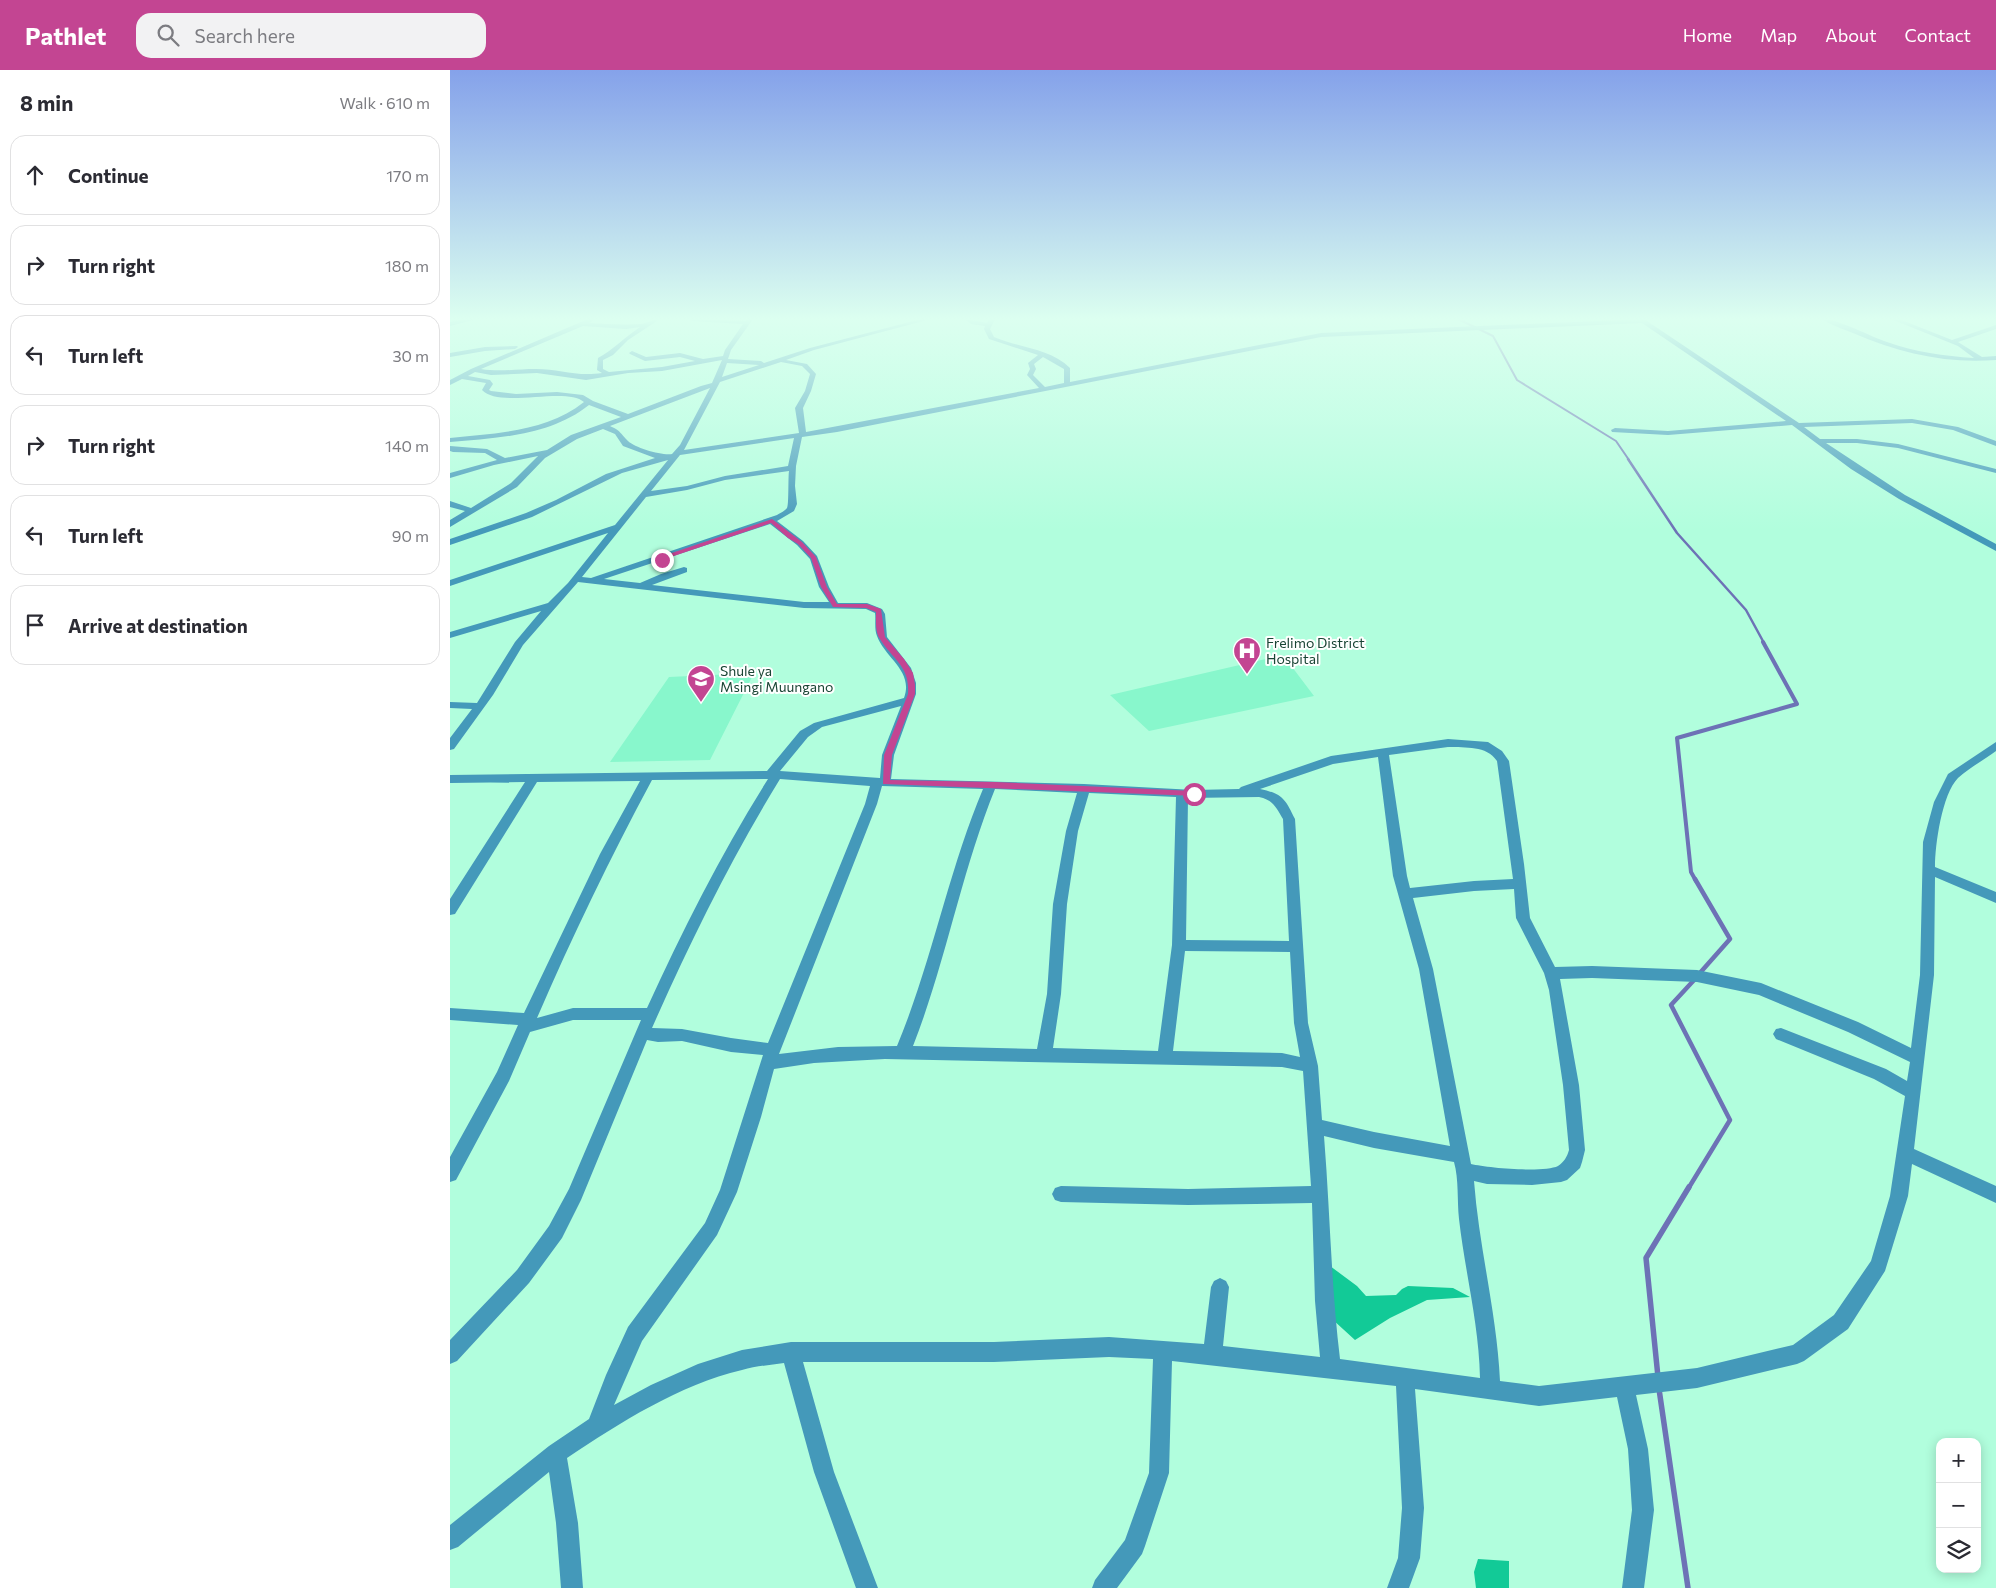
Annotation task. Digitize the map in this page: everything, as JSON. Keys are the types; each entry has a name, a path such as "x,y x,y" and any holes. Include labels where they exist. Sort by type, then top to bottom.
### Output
{"street":[{"path":"485,390 488,393 516,396 561,394 583,397 588,402 628,417"},
{"path":"450,524 514,484 542,456 574,437 696,390"},
{"path":"450,746 479,706 519,644 576,579 683,446 712,390"},
{"path":"590,580 772,521 791,509 794,498 791,486 793,468 800,435 798,408 808,390"},
{"path":"450,542 496,528 570,497 590,484 640,463 676,454 861,425 1039,390"},
{"path":"1745,390 1887,489 1996,548"},
{"path":"450,440 475,439 533,430 575,413 588,402"},
{"path":"1614,430 1668,432 1796,424 1812,426 1916,421 1948,426 1996,444"},
{"path":"603,426 618,432 626,444 663,458"},
{"path":"1986,439 1996,434"},
{"path":"450,447 475,439"},
{"path":"1820,441 1857,441 1898,446 1996,471"},
{"path":"450,447 456,450 487,452 505,461"},
{"path":"450,476 483,465 553,450"},
{"path":"643,495 681,489 725,478 793,468"},
{"path":"450,504 473,510"},
{"path":"772,521 800,543 814,558 824,587 835,606"},
{"path":"450,583 618,527"},
{"path":"615,583 657,565 661,562 662,558"},
{"path":"641,586 684,570"},
{"path":"576,579 804,604 867,606 879,610 882,637 909,673 912,685 909,700 888,755 881,782 806,964 771,1056 728,1192 711,1229 635,1334 613,1382 597,1426"},
{"path":"450,635 552,606"},
{"path":"450,1354 531,1267 545,1249 577,1191 642,1033 705,899 773,775 804,734 818,726 909,700"},
{"path":"450,706 479,706"},
{"path":"1238,792 1331,760 1448,743 1484,745 1498,754 1503,761 1523,918 1551,973 1556,990 1571,1085 1578,1150 1574,1162 1561,1174 1487,1176 1465,1172"},
{"path":"450,1539 556,1453 597,1426 658,1392 698,1374 742,1360 791,1352 994,1352 1109,1347 1212,1355 1331,1368 1538,1396 1696,1378 1797,1354 1841,1322 1879,1265 1899,1196 1918,1059 1927,975 1929,842 1940,802 1952,777 1996,746"},
{"path":"1383,752 1400,876 1426,969 1441,1056 1455,1119 1460,1155 1465,1172 1468,1219 1489,1350 1490,1390"},
{"path":"450,779 773,775 881,782 1182,793 1238,792 1273,796 1284,808 1289,818 1301,1023 1310,1066 1320,1194 1324,1301 1331,1368"},
{"path":"450,1174 486,1109 528,1023 563,942 606,854 648,776"},
{"path":"450,910 533,779"},
{"path":"902,1053 925,994 965,856 991,785"},
{"path":"1044,1055 1054,994 1064,880 1072,831 1084,788"},
{"path":"1165,1056 1178,945 1182,793"},
{"path":"1928,869 1964,882 1996,898"},
{"path":"1405,894 1474,886 1520,884"},
{"path":"1178,945 1297,947"},
{"path":"1551,973 1592,972 1697,976 1761,988 1853,1027 1918,1059"},
{"path":"450,1014 528,1023 573,1014 651,1014"},
{"path":"642,1033 658,1036 682,1036 731,1045 771,1056 902,1053 957,1053 1023,1057 1044,1055 1165,1056 1282,1060 1310,1066"},
{"path":"1781,1034 1880,1074 1913,1092"},
{"path":"1314,1126 1374,1140 1460,1155"},
{"path":"1905,1153 1996,1195"},
{"path":"1061,1194 1188,1197 1320,1194"},
{"path":"1212,1355 1220,1287"},
{"path":"791,1352 808,1423 842,1530 867,1588"},
{"path":"1103,1588 1134,1546 1159,1473 1163,1352"},
{"path":"1398,1588 1409,1558 1413,1508 1404,1378"},
{"path":"1624,1386 1638,1449 1643,1510 1633,1588"},
{"path":"556,1453 567,1523 572,1588"}],"shaded area":[{"name":"Frelimo District Hospital","path":"1283,655 1314,696 1149,731 1110,695"},
{"path":"754,673 710,760 610,762 669,677"},
{"path":"1326,1263 1357,1286 1366,1296 1396,1295 1408,1286 1453,1288 1470,1297 1427,1300 1390,1318 1355,1340 1332,1319"},
{"path":"1478,1559 1509,1561 1509,1588 1476,1588 1474,1572"}],"waterway":[{"path":"1533,390 1616,441 1629,460"},
{"path":"1628,459 1677,533 1746,610 1764,643"},
{"path":"1696,881 1691,872 1677,738 1797,704 1763,642"},
{"path":"1695,879 1730,939 1699,974"},
{"path":"1688,1189 1730,1120 1671,1005 1695,979"},
{"path":"1658,1377 1646,1258 1689,1187"},
{"path":"1659,1389 1688,1588"}],"place":[{"name":"Frelimo District Hospital","path":"1247,675"},
{"name":"Shule ya Msingi Muungano","path":"701,703"}],"route":[{"path":"662,560 662,558 772,521 807,549 814,558 824,587 835,606 867,606 879,610 882,637 892,652 902,661 909,673 912,685 911,694 888,755 885,783 995,785 1194,794"}]}
